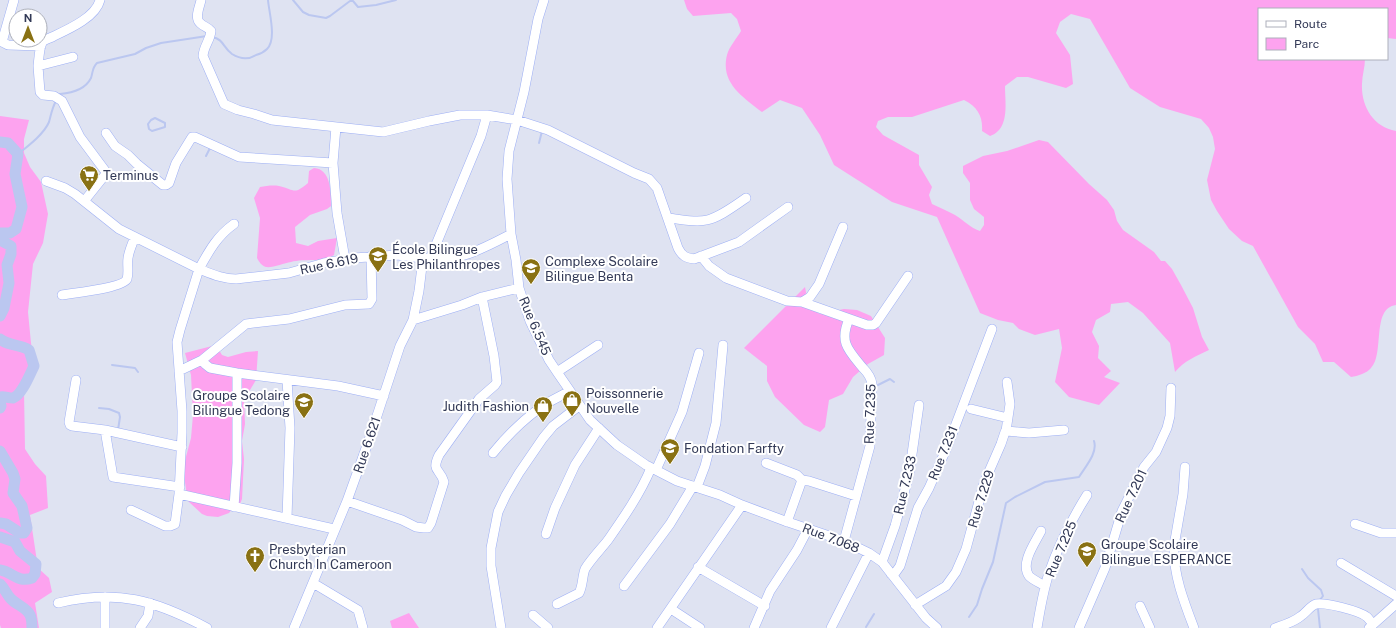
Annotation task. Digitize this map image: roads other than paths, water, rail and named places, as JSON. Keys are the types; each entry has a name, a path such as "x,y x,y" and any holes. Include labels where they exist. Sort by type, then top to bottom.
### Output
{"street":[{"path":"48,39 70,28 91,14 99,4 100,0"},
{"path":"201,0 197,18 200,23 207,26 211,31 203,56 224,104 238,110 272,120 383,132 460,115 487,115 517,120 548,130 649,179 657,188 681,254 694,259 740,242 788,207"},
{"name":"Rue 6.545","path":"544,0 538,19 524,92 508,162 507,179 511,234 519,288 530,321 557,372 590,420 617,445 654,469 677,482 695,487"},
{"path":"8,21 2,42 8,45"},
{"path":"41,48 38,66 40,92 43,95 58,98 80,137 106,172 85,200"},
{"path":"38,66 73,58"},
{"path":"427,258 481,136 487,115"},
{"path":"336,126 333,163 337,213 345,259"},
{"path":"106,133 115,146 128,155 163,185 169,183 176,164 192,137 239,157 333,163"},
{"name":"Rue 6.619","path":"46,181 64,188 85,200 119,229 200,269 223,278 236,279 289,273 345,259 372,256 397,255 438,260 455,258 475,252 511,234"},
{"path":"668,218 706,220 726,211 746,198"},
{"path":"131,510 165,526 174,524 180,490 182,447 182,411 177,347 180,330 200,269 216,240 225,230 234,224"},
{"path":"802,302 810,297 819,284 843,227"},
{"path":"62,295 106,288 125,283 128,278 129,252 135,237"},
{"path":"179,370 202,360 246,324 289,319 345,305 369,304 372,299 372,256"},
{"path":"701,256 709,266 726,278 787,301 802,302 867,325 875,325 908,276"},
{"name":"Rue 6.621","path":"294,628 347,500 400,346 413,320 427,258"},
{"path":"413,320 462,305 482,297 519,288"},
{"path":"347,500 420,528 428,528 444,482 435,466 435,463 439,455 479,399 497,382 494,356 482,297"},
{"name":"Rue 7.235","path":"844,541 870,446 872,384 871,377 852,355 845,341 844,331 850,319"},
{"name":"Rue 7.231","path":"891,574 895,573 900,566 918,508 929,488 948,445 992,329"},
{"path":"557,372 598,345"},
{"path":"624,586 670,524 695,487 705,466 716,423 723,345"},
{"path":"557,604 579,593 586,569 629,509 654,469 682,412 699,353"},
{"path":"202,360 210,368 338,386 384,396"},
{"path":"234,507 237,463 237,373"},
{"path":"76,380 70,425 75,427 105,430 182,447"},
{"path":"287,380 290,428 287,518"},
{"name":"Rue 7.229","path":"915,605 946,586 956,572 966,549 984,483 1006,431 1010,404 1007,382"},
{"name":"Rue 7.201","path":"1079,628 1105,568 1122,511 1144,467 1156,452 1166,428 1170,416 1171,388"},
{"path":"493,453 526,418 542,406 570,391"},
{"name":"Rue 7.233","path":"882,562 895,526 910,475 920,405"},
{"path":"501,628 491,566 491,548 498,512 519,473 543,438 553,426 579,406"},
{"path":"972,409 1008,418"},
{"path":"546,534 557,504 575,465 599,428"},
{"path":"105,430 113,477 180,490 234,507 334,529"},
{"path":"1006,431 1029,433 1064,430"},
{"path":"766,463 797,475 802,480 814,482 856,496"},
{"path":"1185,467 1183,494 1174,546 1174,555 1175,566 1184,601 1194,628"},
{"path":"787,522 802,480"},
{"name":"Rue 7.068","path":"695,487 720,495 787,522 844,541 869,553 882,562 915,605 937,628"},
{"name":"Rue 7.225","path":"1037,628 1045,586 1053,560 1087,495"},
{"path":"657,628 742,505"},
{"path":"1355,524 1381,533 1396,533"},
{"path":"754,628 765,606 770,591 797,550 808,529"},
{"path":"1041,531 1027,560 1026,570 1030,577 1045,586"},
{"path":"831,628 869,553"},
{"path":"1341,563 1396,596"},
{"path":"698,567 765,606"},
{"path":"313,583 358,610 363,628"},
{"path":"58,602 105,597 131,598 181,614 207,628"},
{"path":"105,597 106,628"},
{"path":"140,628 148,616 150,603"},
{"path":"1275,628 1300,617 1315,604 1348,608 1367,617 1371,626 1396,604"},
{"path":"1140,606 1150,628"},
{"path":"671,609 700,628"},
{"path":"533,616 548,628"}],"waterway":[{"path":"212,37 219,40 229,52 238,57 250,58 263,52 270,45 272,39 272,26 268,0"},
{"path":"293,0 303,12 309,15 326,18 350,1 353,1 358,7 376,5 396,0"},
{"path":"59,96 60,94 69,93 82,88 91,78 93,68 97,63 135,54 146,48 161,43 207,36"},
{"path":"18,154 35,140 47,126 56,101"},
{"path":"155,118 165,123 165,127 152,131 149,129 148,124 155,118"},
{"path":"539,143 542,131"},
{"path":"0,142 8,143 18,154 15,174 22,207 16,229 10,233 0,233"},
{"path":"206,156 211,148"},
{"path":"0,240 11,246 11,254 7,265 9,283 4,308 0,316"},
{"path":"0,339 7,343 29,350 34,366 20,393 13,398 0,397"},
{"path":"112,365 135,368 138,372"},
{"path":"876,386 890,379 894,382"},
{"path":"0,402 0,408"},
{"path":"99,408 109,409 119,413 120,417 118,430"},
{"path":"969,617 977,605 993,562 1006,503 1045,482 1079,477 1093,455 1095,446 1094,441"},
{"path":"0,451 13,473 15,479 13,493 22,506 27,528 24,533 20,533 6,524 0,523"},
{"path":"0,537 15,542 20,551 36,564 35,574 32,578 27,579 22,579 0,570"},
{"path":"1302,569 1308,578 1321,590 1323,596 1319,601"},
{"path":"0,584 8,596 29,613 32,628"},
{"path":"1318,609 1320,628"},
{"path":"866,627 874,614"}],"place":[{"name":"Terminus","path":"89,192"},
{"name":"École Bilingue Les Philanthropes","path":"378,273"},
{"name":"Complexe Scolaire Bilingue Benta","path":"531,285"},
{"name":"Poissonnerie Nouvelle","path":"572,417"},
{"name":"Groupe Scolaire Bilingue Tedong","path":"304,419"},
{"name":"Judith Fashion","path":"543,423"},
{"name":"Fondation Farfty","path":"670,465"},
{"name":"Groupe Scolaire Bilingue ESPERANCE","path":"1087,568"},
{"name":"Presbyterian Church In Cameroon","path":"255,573"}]}
